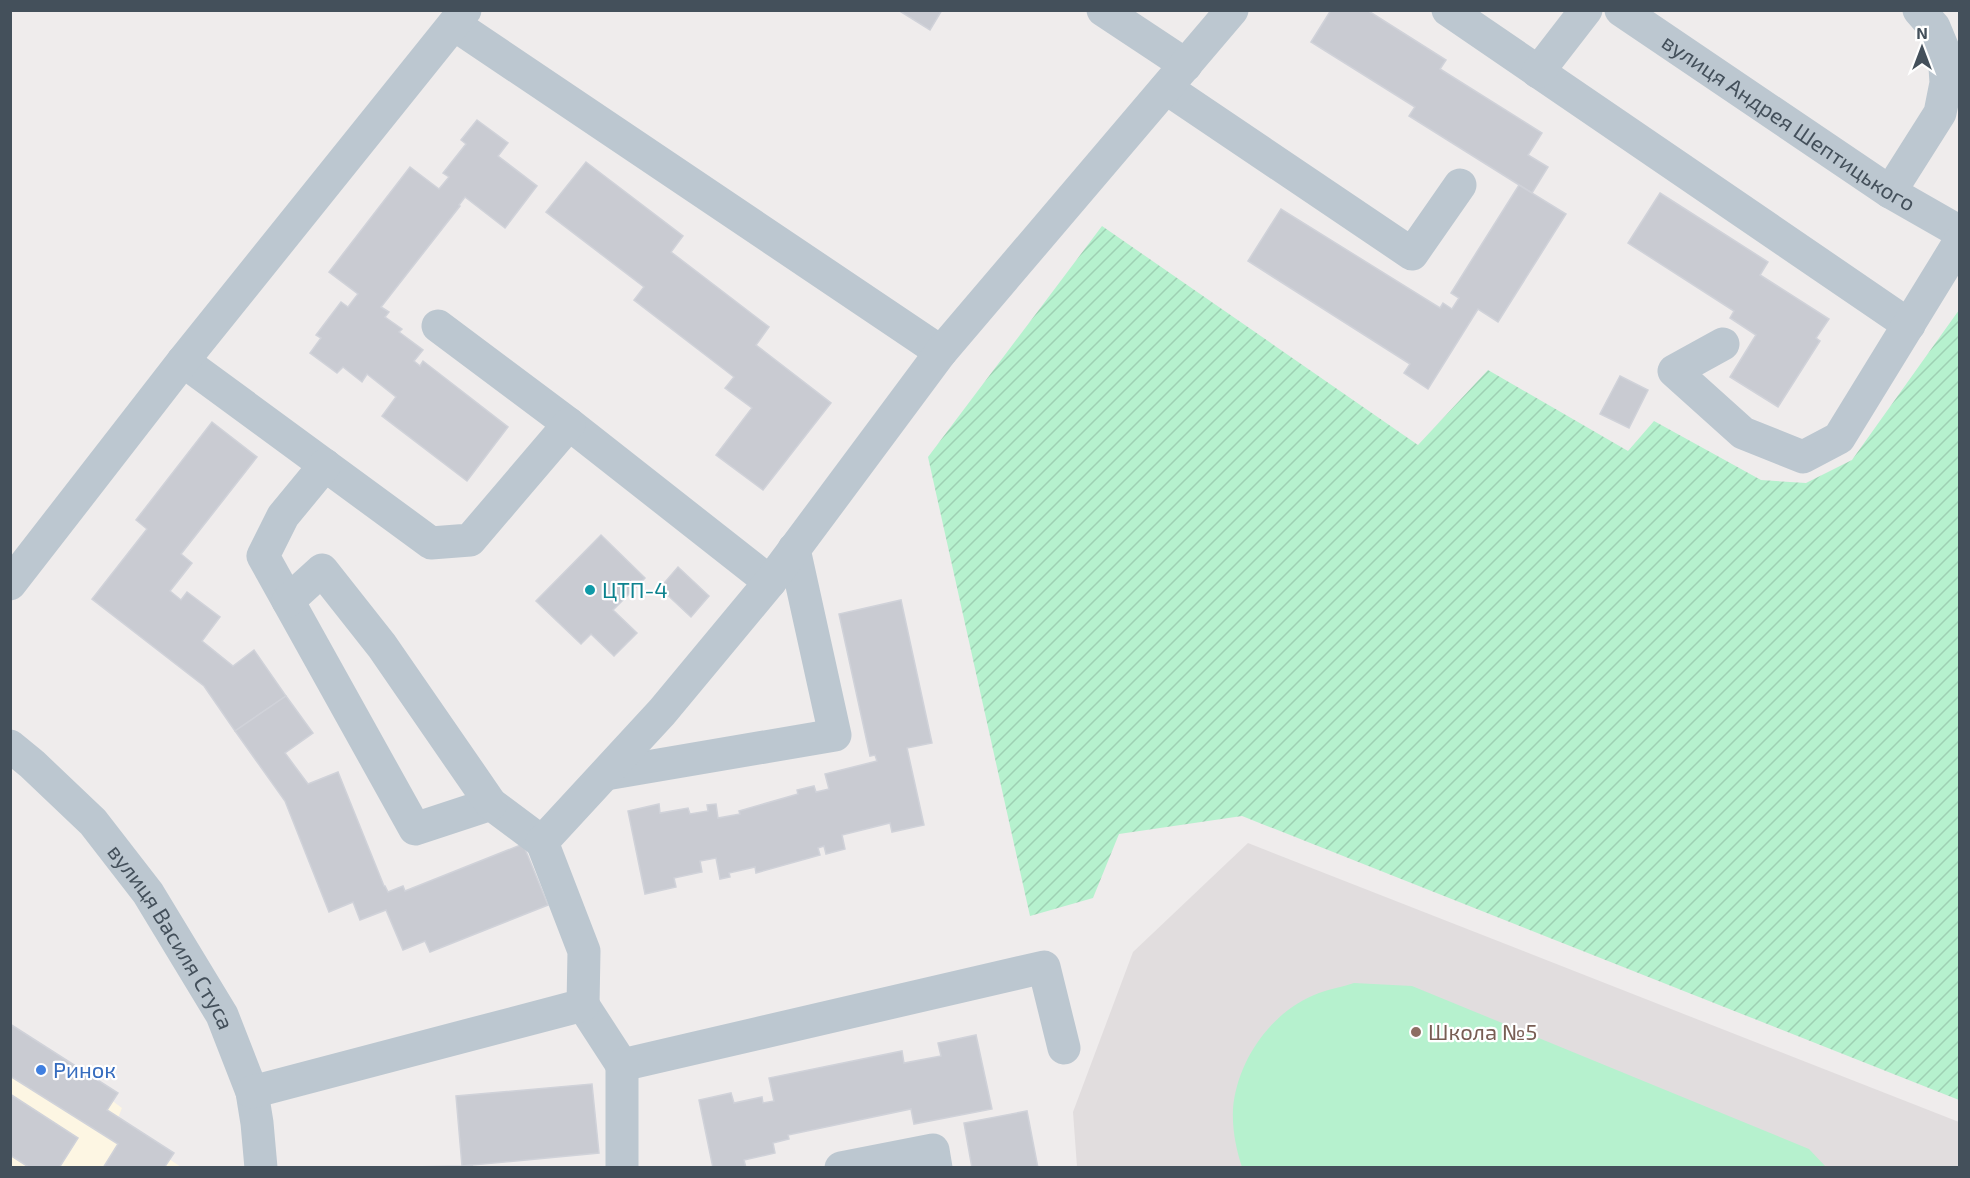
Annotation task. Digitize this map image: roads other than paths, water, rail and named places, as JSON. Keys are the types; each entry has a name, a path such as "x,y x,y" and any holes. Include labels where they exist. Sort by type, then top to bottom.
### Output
{"street":[{"path":"1103,10 1176,76 1412,255 1460,185"},
{"path":"542,842 662,712 770,582 941,352 1232,10"},
{"path":"1448,10 1909,325"},
{"path":"1538,72 1586,10"},
{"name":"вулиця Андрея Шептицького","path":"1622,10 1890,192 1959,232"},
{"path":"1890,192 1940,113 1946,83 1944,51 1934,27 1919,10"},
{"path":"10,584 183,361 460,18 941,352"},
{"path":"1724,344 1674,371 1743,433 1803,457 1839,438 1959,241"},
{"path":"438,326 569,423 770,582"},
{"path":"183,361 431,543 470,540 569,423"},
{"path":"325,465 283,516 263,556 415,829 491,804"},
{"path":"606,774 835,735 794,549"},
{"path":"288,601 322,570 382,646 491,804 542,842 584,951 582,1005 622,1065 622,1167"},
{"name":"вулиця Василя Стуса","path":"10,746 33,764 93,822 148,893 222,1015 252,1092 259,1135 261,1167"},
{"path":"622,1065 1044,967 1064,1048"},
{"path":"252,1092 582,1005"},
{"path":"842,1167 933,1150 936,1167"}],"place":[{"name":"ЦТП-4","path":"590,590"},
{"name":"Школа №5","path":"1416,1032"},
{"name":"Ринок","path":"41,1070"}]}
